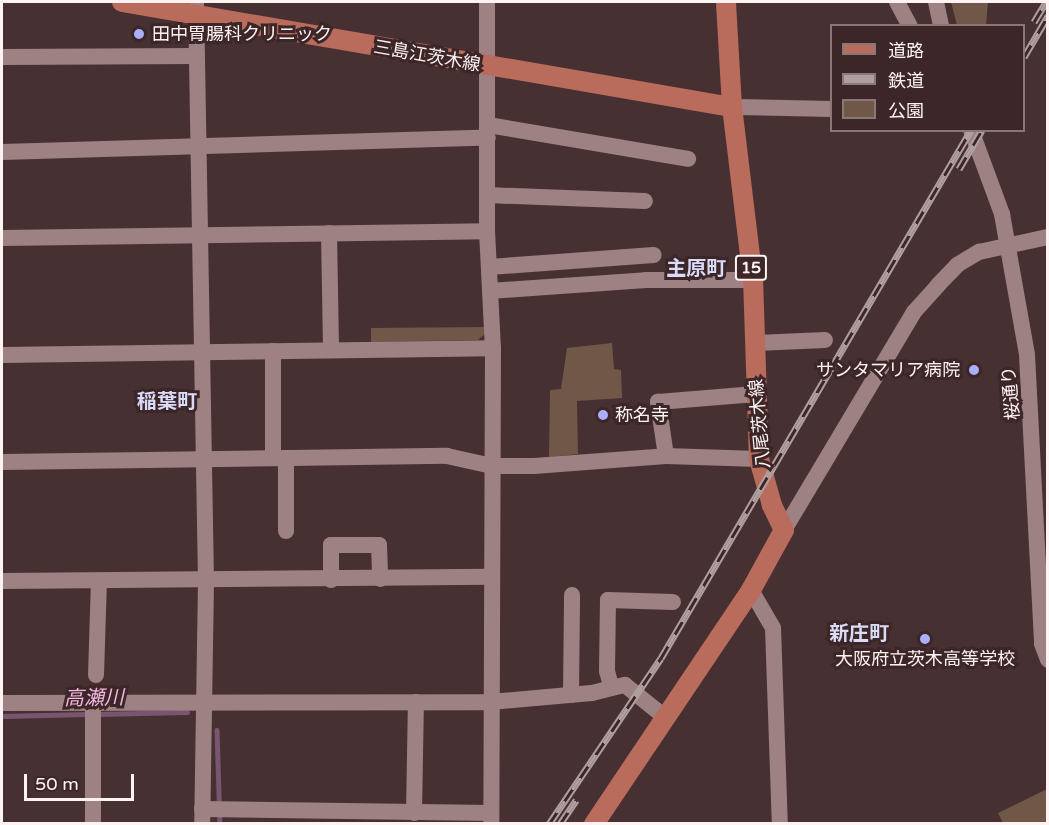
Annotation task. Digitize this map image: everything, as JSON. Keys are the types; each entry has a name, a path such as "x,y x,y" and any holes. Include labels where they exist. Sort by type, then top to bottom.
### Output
{"main road":[{"name":"三島江茨木線","path":"122,2 195,9 488,67 732,107"},
{"name":"八尾茨木線","path":"726,2 732,107 753,280 759,459 772,505 784,530"},
{"path":"594,824 751,591 784,530"}],"street":[{"path":"195,9 196,144 202,235 205,459 206,582 202,703 210,813 414,813 491,818 490,577 493,348 487,231 487,2"},
{"path":"897,2 909,24"},
{"path":"936,2 941,24"},
{"path":"2,57 196,56"},
{"path":"732,107 830,109"},
{"path":"2,152 488,131 688,159"},
{"name":"桜通り","path":"972,132 1002,214 1028,355 1042,644 1047,660"},
{"path":"487,195 645,201"},
{"path":"2,238 487,231"},
{"path":"329,233 331,350"},
{"path":"784,530 914,312 957,265 979,252 1047,237"},
{"path":"489,267 654,255"},
{"path":"490,291 646,280 753,280"},
{"path":"754,343 825,340"},
{"path":"2,355 493,348"},
{"path":"273,351 286,531"},
{"path":"666,456 658,402 756,394"},
{"path":"2,462 447,456 492,466 666,456 759,459"},
{"path":"331,580 331,545 379,545 380,579"},
{"path":"2,581 206,582 490,577"},
{"path":"96,675 99,581"},
{"path":"751,591 773,628 780,824"},
{"path":"571,695 572,595"},
{"path":"611,686 608,671 608,600 673,602"},
{"path":"2,703 93,710 202,703 491,702 571,695 625,685 666,718"},
{"path":"414,813 416,702"},
{"path":"93,710 93,824"}],"green space":[{"path":"951,2 988,2 986,24 957,24"},
{"path":"485,327 485,334 478,340 371,342 371,328"},
{"path":"612,343 614,369 621,370 622,398 577,401 578,454 549,457 550,390 561,389 567,348"},
{"path":"1047,789 1047,823 1003,823 998,813"}],"waterway":[{"name":"高瀬川","path":"97,714 187,712"},
{"name":"高瀬川","path":"2,716 88,714"},
{"name":"高瀬川","path":"217,730 220,824"}],"railway":[{"path":"1034,22 1046,2"},
{"path":"1025,55 1048,16"},
{"path":"549,824 661,658 970,132"},
{"path":"959,169 981,132"},
{"path":"560,824 576,800"}],"place":[{"name":"田中胃腸科クリニック","path":"139,34"},
{"name":"サンタマリア病院","path":"974,370"},
{"name":"称名寺","path":"603,415"},
{"name":"大阪府立茨木高等学校","path":"925,639"}],"district":[{"name":"主原町","path":"696,269"},
{"name":"稲葉町","path":"167,402"},
{"name":"新庄町","path":"859,634"}]}
